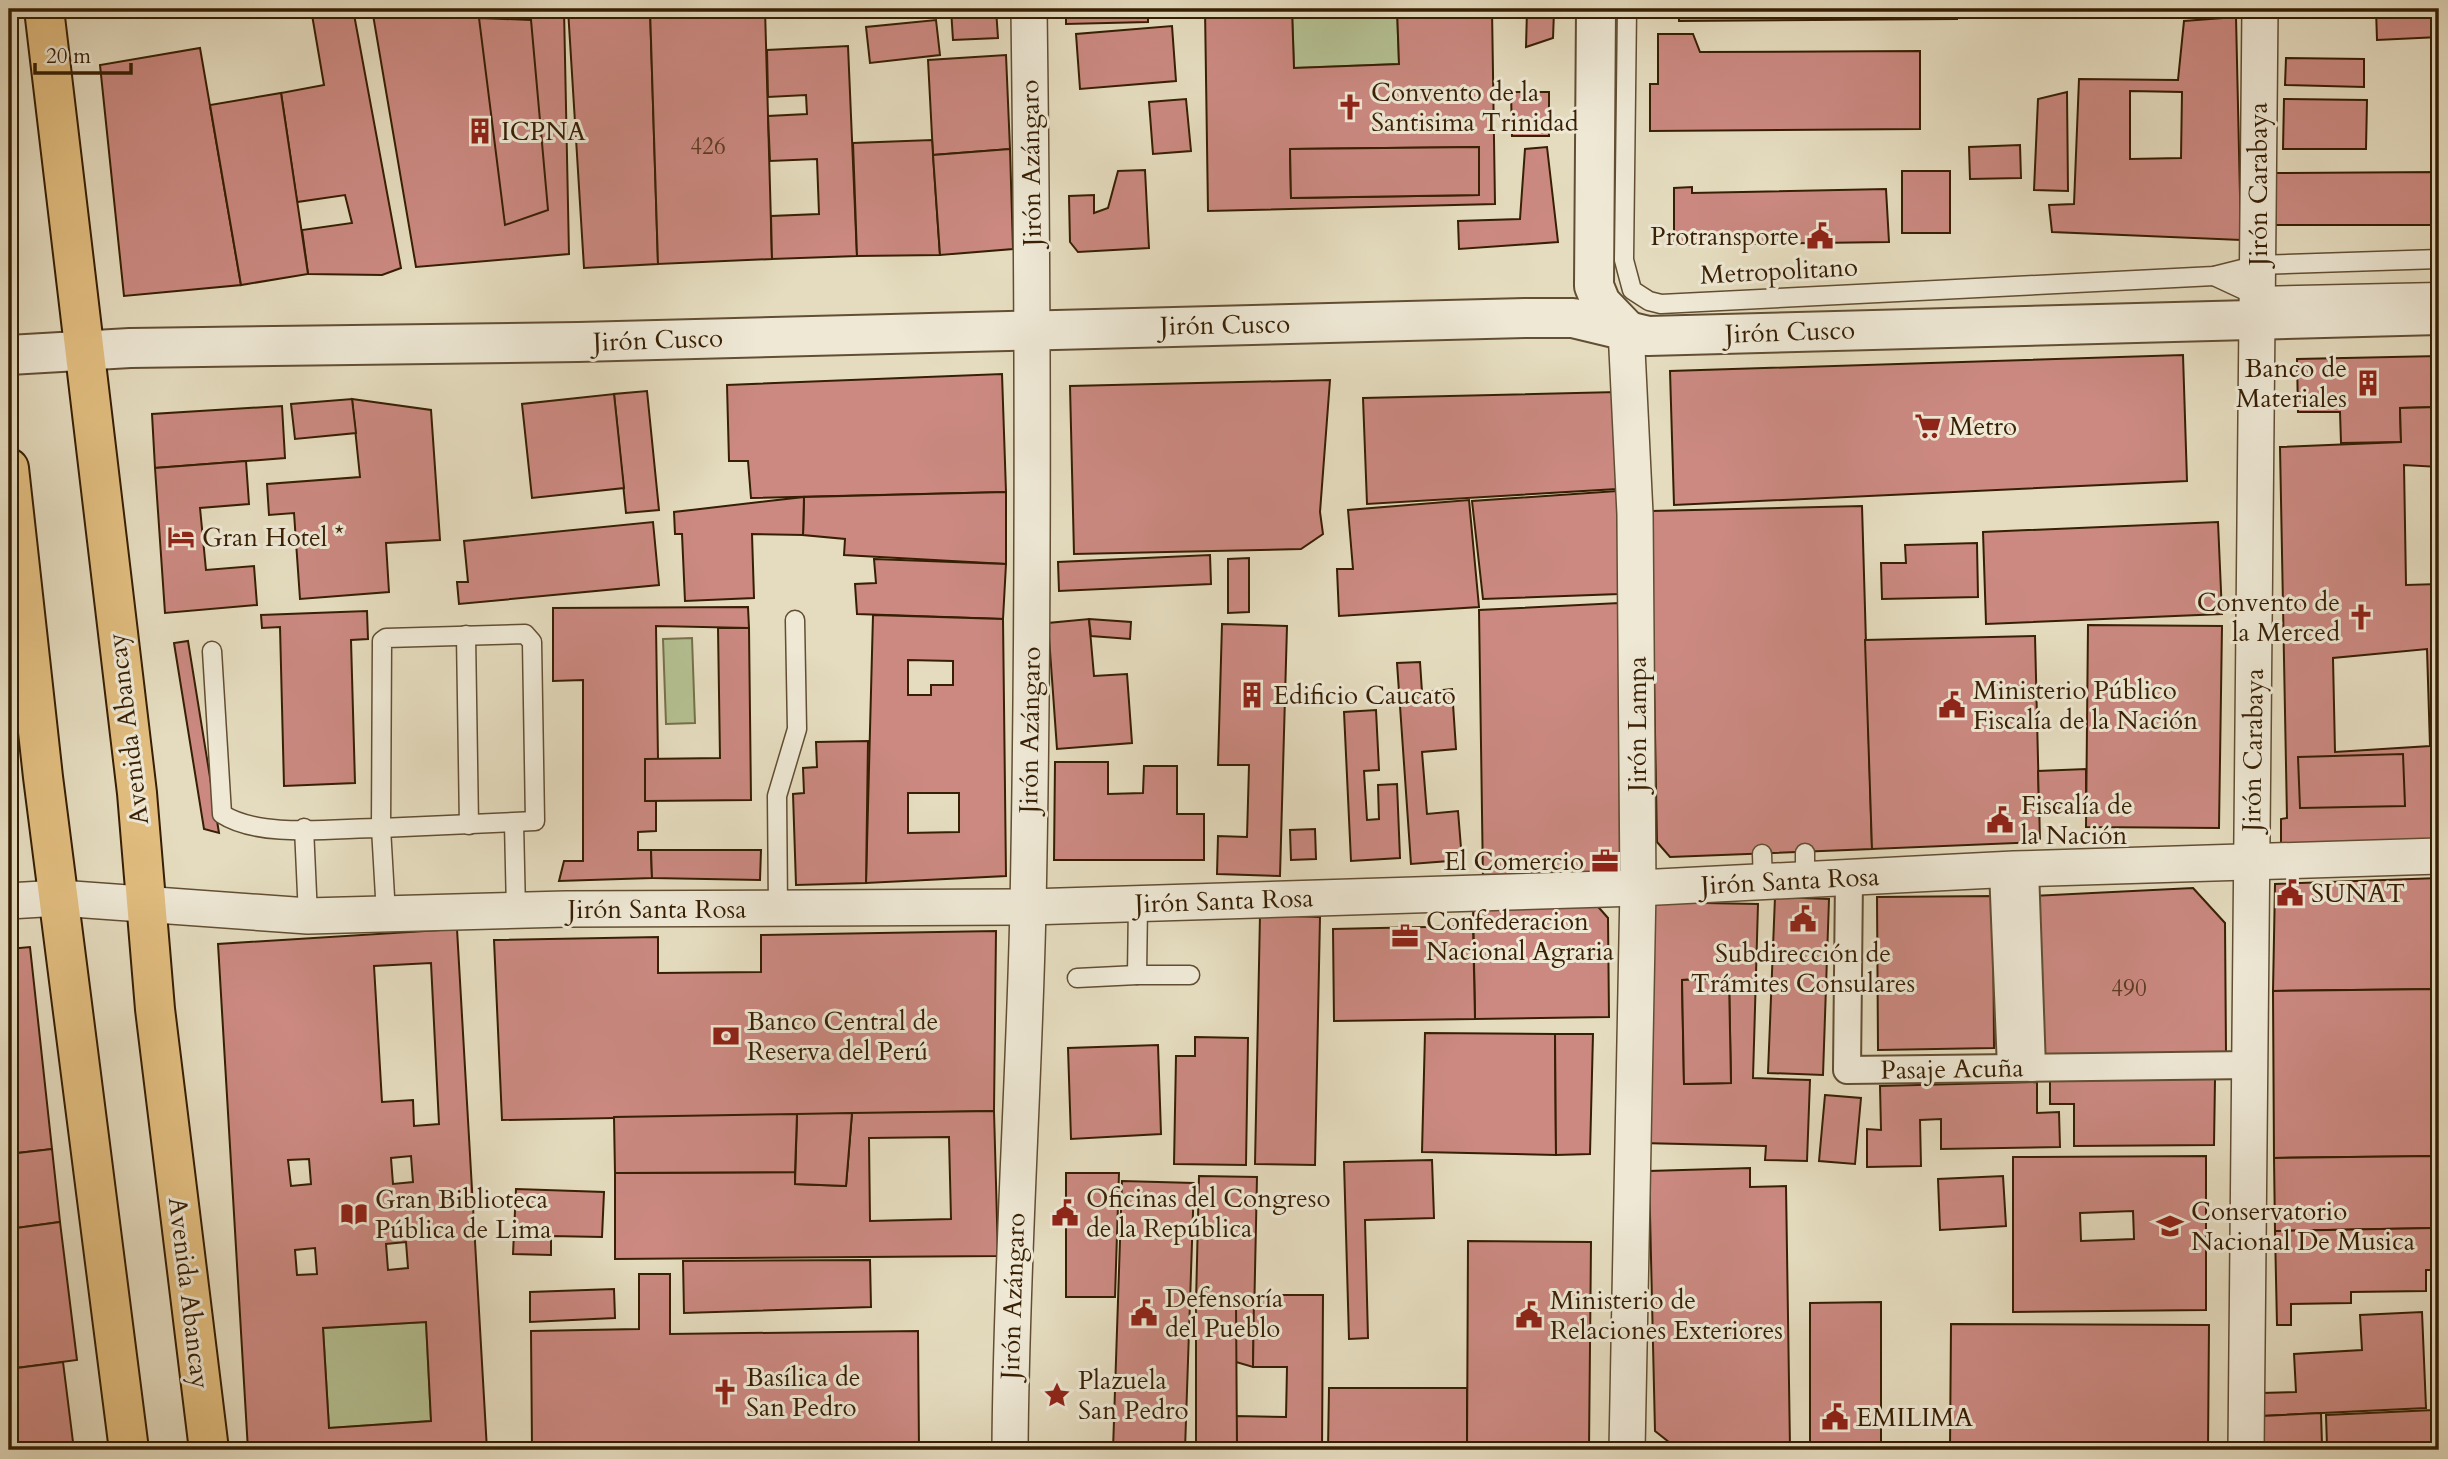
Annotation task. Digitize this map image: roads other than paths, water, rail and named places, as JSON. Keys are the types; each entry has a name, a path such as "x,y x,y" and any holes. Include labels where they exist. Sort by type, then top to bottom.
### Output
{"main road":[{"name":"Avenida Abancay","path":"44,9 137,793 155,1009 209,1450"},
{"path":"9,468 59,898 129,1450"}],"street":[{"name":"Jirón Azángaro","path":"1010,1450 1011,1308 1028,907 1034,329 1029,9"},
{"path":"1596,9 1594,286 1601,303 1626,329"},
{"name":"Jirón Carabaya","path":"2246,1450 2260,9"},
{"name":"Jirón Cusco","path":"9,355 84,350 578,342 1525,318 1573,318 1648,336 2257,293 2439,315"},
{"name":"Jirón Lampa","path":"1626,329 1645,648 1627,1450"},
{"name":"Jirón Santa Rosa","path":"9,901 59,898 308,916 516,911 1028,907 1638,888 1762,868 1805,867 1849,879 2014,869 2439,856"},
{"path":"2014,869 2022,1068"},
{"name":"Pasaje Acuña","path":"1849,879 1847,1070 2250,1065"}],"lane":[{"name":"Metropolitano","path":"1627,9 1624,260 1632,290 1649,301 1661,304 2214,276 2257,293 2439,292"},
{"name":"Metropolitano","path":"2214,276 2257,293 2439,259"},
{"path":"778,908 777,796 797,729 795,620"},
{"path":"212,651 222,814 246,826 381,828 535,821 532,642 525,634 386,638 382,641 381,828 386,914"},
{"path":"466,635 469,825"},
{"path":"514,823 516,911"},
{"path":"304,828 308,916"},
{"path":"2014,869 2020,1023"},
{"path":"1137,975 1138,903"},
{"path":"1077,978 1190,975"}],"place":[{"name":"Convento de la Santisima Trinidad","path":"1350,107"},
{"name":"ICPNA","path":"480,131"},
{"name":"Protransporte","path":"1820,236"},
{"name":"Banco de Materiales","path":"2368,383"},
{"name":"Metro","path":"1928,426"},
{"name":"Gran Hotel *","path":"181,537"},
{"name":"Convento de la Merced","path":"2361,617"},
{"name":"Edificio Caucato","path":"1252,695"},
{"name":"Ministerio Público Fiscalía de la Nación","path":"1952,705"},
{"name":"Fiscalía de la Nación","path":"2000,820"},
{"name":"El Comercio","path":"1605,861"},
{"name":"SUNAT","path":"2290,893"},
{"name":"Subdirección de Trámites Consulares","path":"1803,919"},
{"name":"Confederacion Nacional Agraria","path":"1405,936"},
{"name":"Banco Central de Reserva del Perú","path":"726,1036"},
{"name":"Oficinas del Congreso de la República","path":"1065,1213"},
{"name":"Gran Biblioteca Pública de Lima","path":"354,1214"},
{"name":"Conservatorio Nacional De Musica","path":"2170,1226"},
{"name":"Defensoría del Pueblo","path":"1144,1313"},
{"name":"Ministerio de Relaciones Exteriores","path":"1529,1315"},
{"name":"Basílica de San Pedro","path":"725,1392"},
{"name":"Plazuela San Pedro","path":"1057,1395"},
{"name":"EMILIMA","path":"1835,1417"}]}
